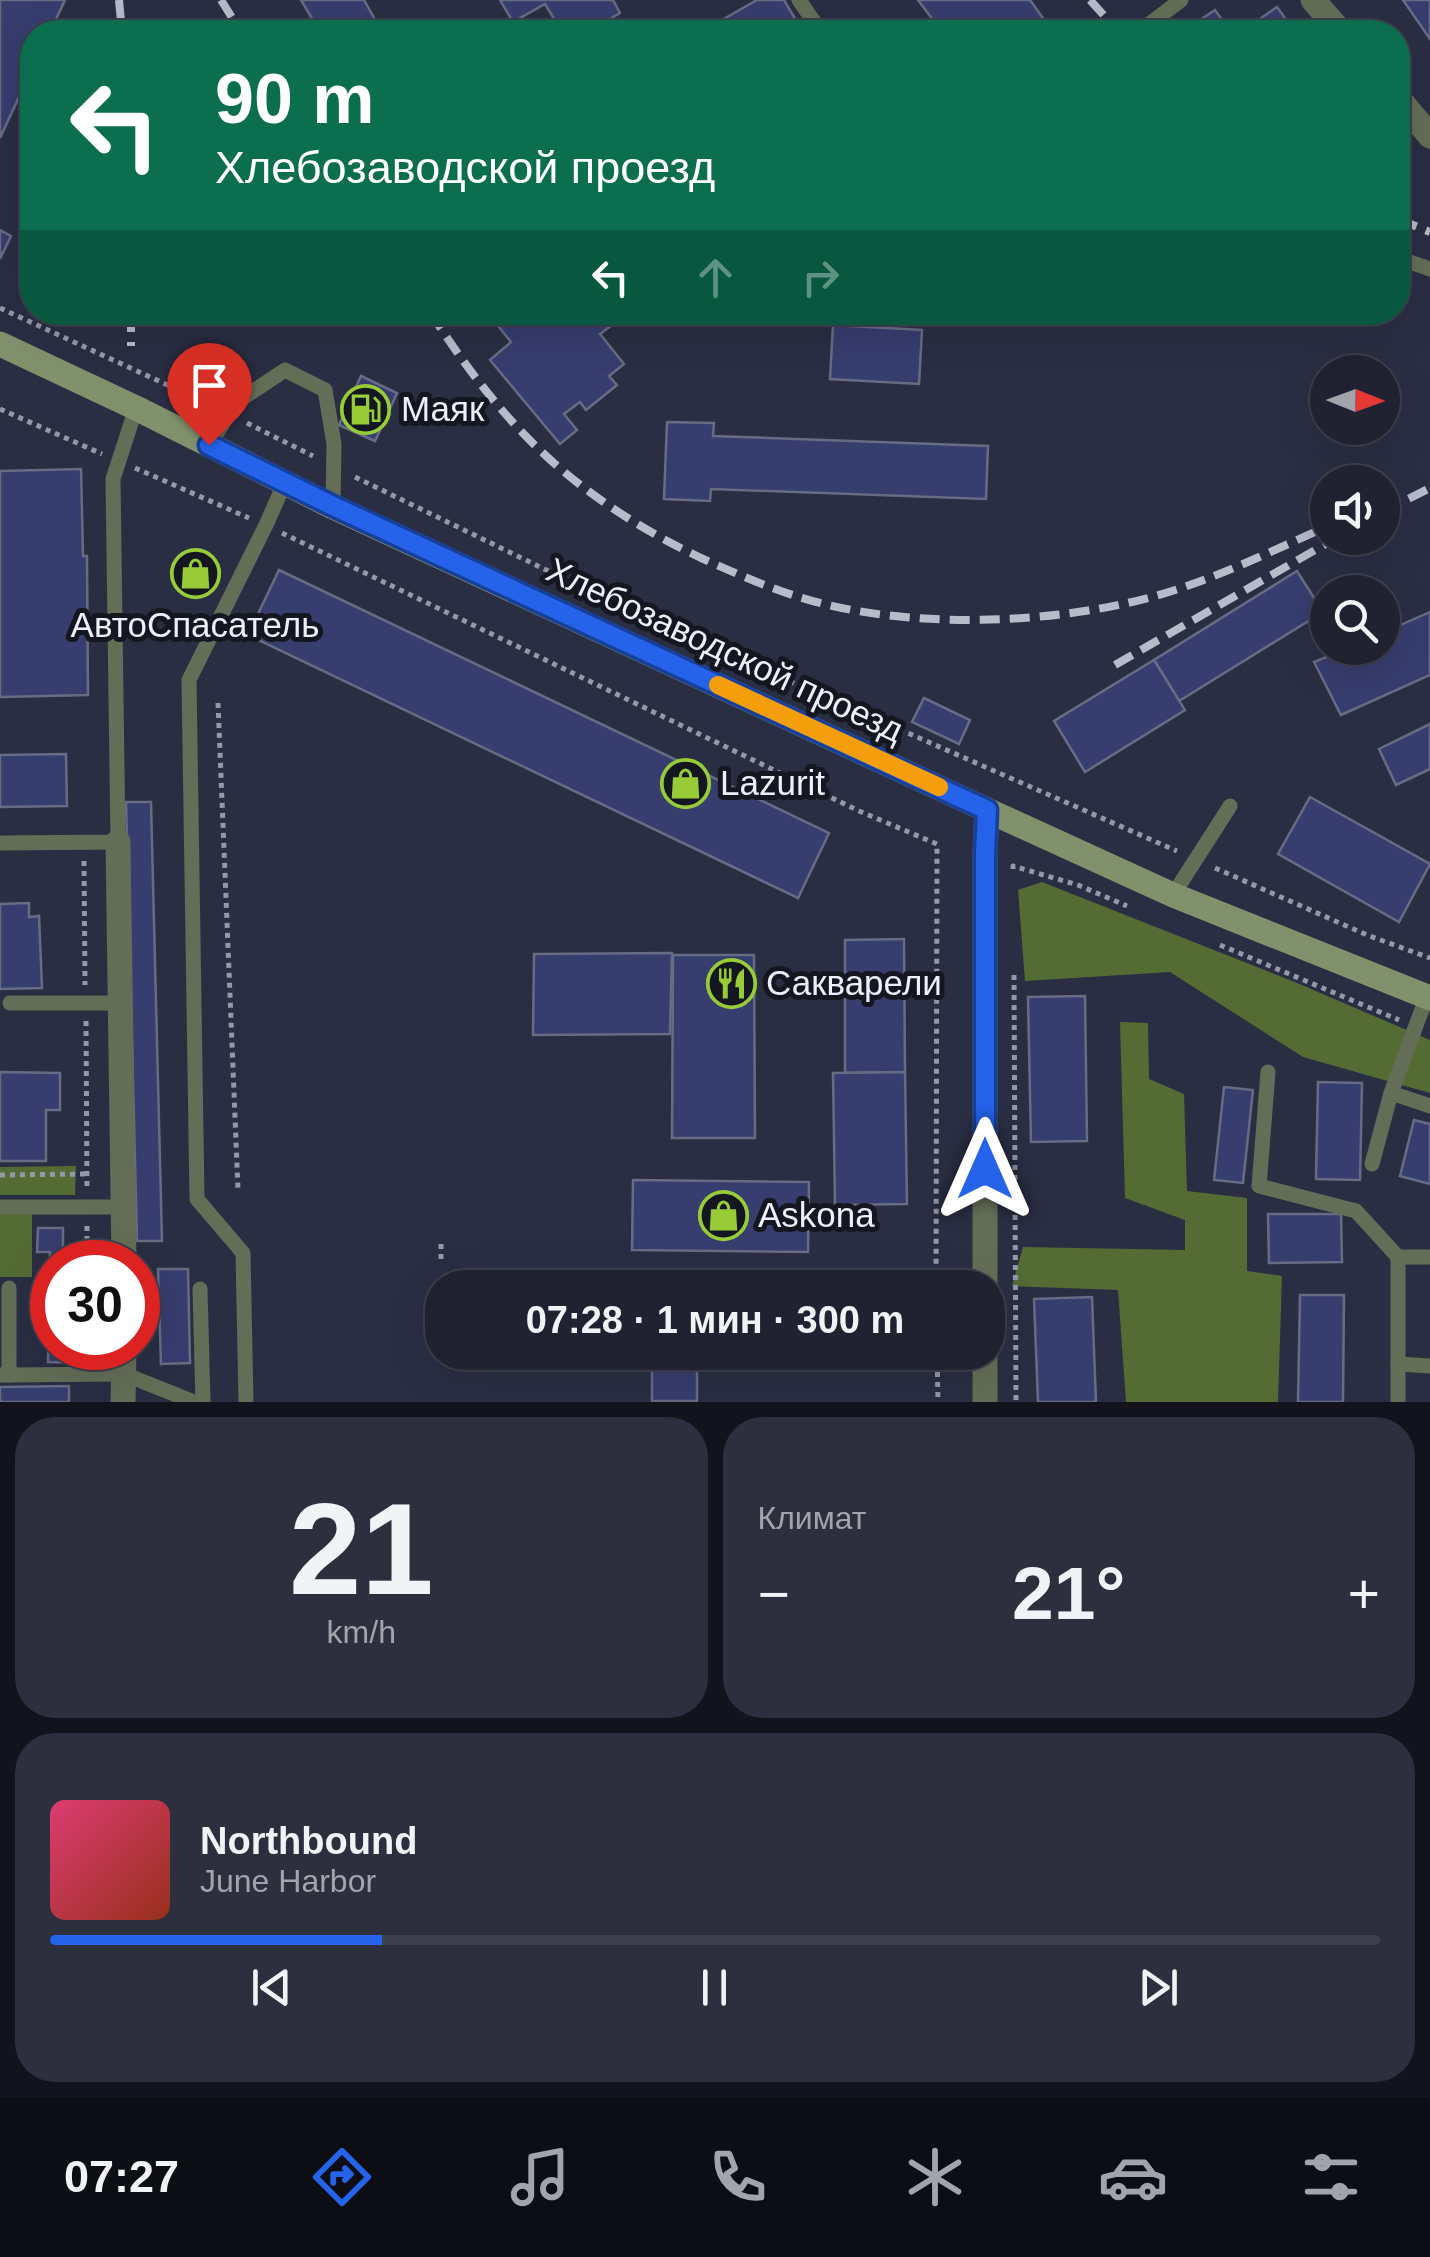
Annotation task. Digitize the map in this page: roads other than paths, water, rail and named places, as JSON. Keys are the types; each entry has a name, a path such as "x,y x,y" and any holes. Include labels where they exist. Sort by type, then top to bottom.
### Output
{"street":[{"path":"1312,0 1330,20"},
{"path":"1410,112 1430,136"},
{"name":"Хлебозаводской проезд","path":"0,344 333,506 987,810 1173,894 1428,997"},
{"path":"985,1270 987,810"},
{"path":"118,842 124,1240"},
{"path":"124,1370 124,1402"},
{"path":"985,1370 985,1402"}],"lane":[{"path":"1154,20 1181,0"},
{"path":"209,445 237,402 285,370 325,390 334,444 333,506"},
{"path":"0,843 118,842 112,479 136,408"},
{"path":"246,1402 243,1253 198,1198 189,680 284,482"},
{"path":"1173,894 1230,806"},
{"path":"1372,1164 1391,1093 1428,997"},
{"path":"10,1003 119,1003"},
{"path":"1268,1072 1259,1186 1356,1211 1398,1257 1398,1402"},
{"path":"1391,1093 1430,1106"},
{"path":"0,1207 124,1207"},
{"path":"1398,1257 1430,1257"},
{"path":"9,1288 4,1375 124,1374 194,1402"},
{"path":"200,1289 203,1402"},
{"path":"1398,1364 1430,1366"}],"railway":[{"path":"119,0 121,20"},
{"path":"221,0 234,20"},
{"path":"1090,0 1108,20"},
{"path":"1410,224 1430,232"},
{"path":"131,325 131,346"},
{"path":"439,325 512,421 544,454 599,499 701,558 774,589 840,608 929,619 976,620 1067,613 1152,597 1241,565 1310,534"},
{"path":"1400,503 1430,488"},
{"path":"1115,665 1310,553"}],"place":[{"name":"Маяк","path":"366,409"},
{"name":"АвтоСпасатель","path":"195,573"},
{"name":"Lazurit","path":"685,783"},
{"name":"Сакварели","path":"731,983"},
{"name":"Askona","path":"723,1215"}]}
